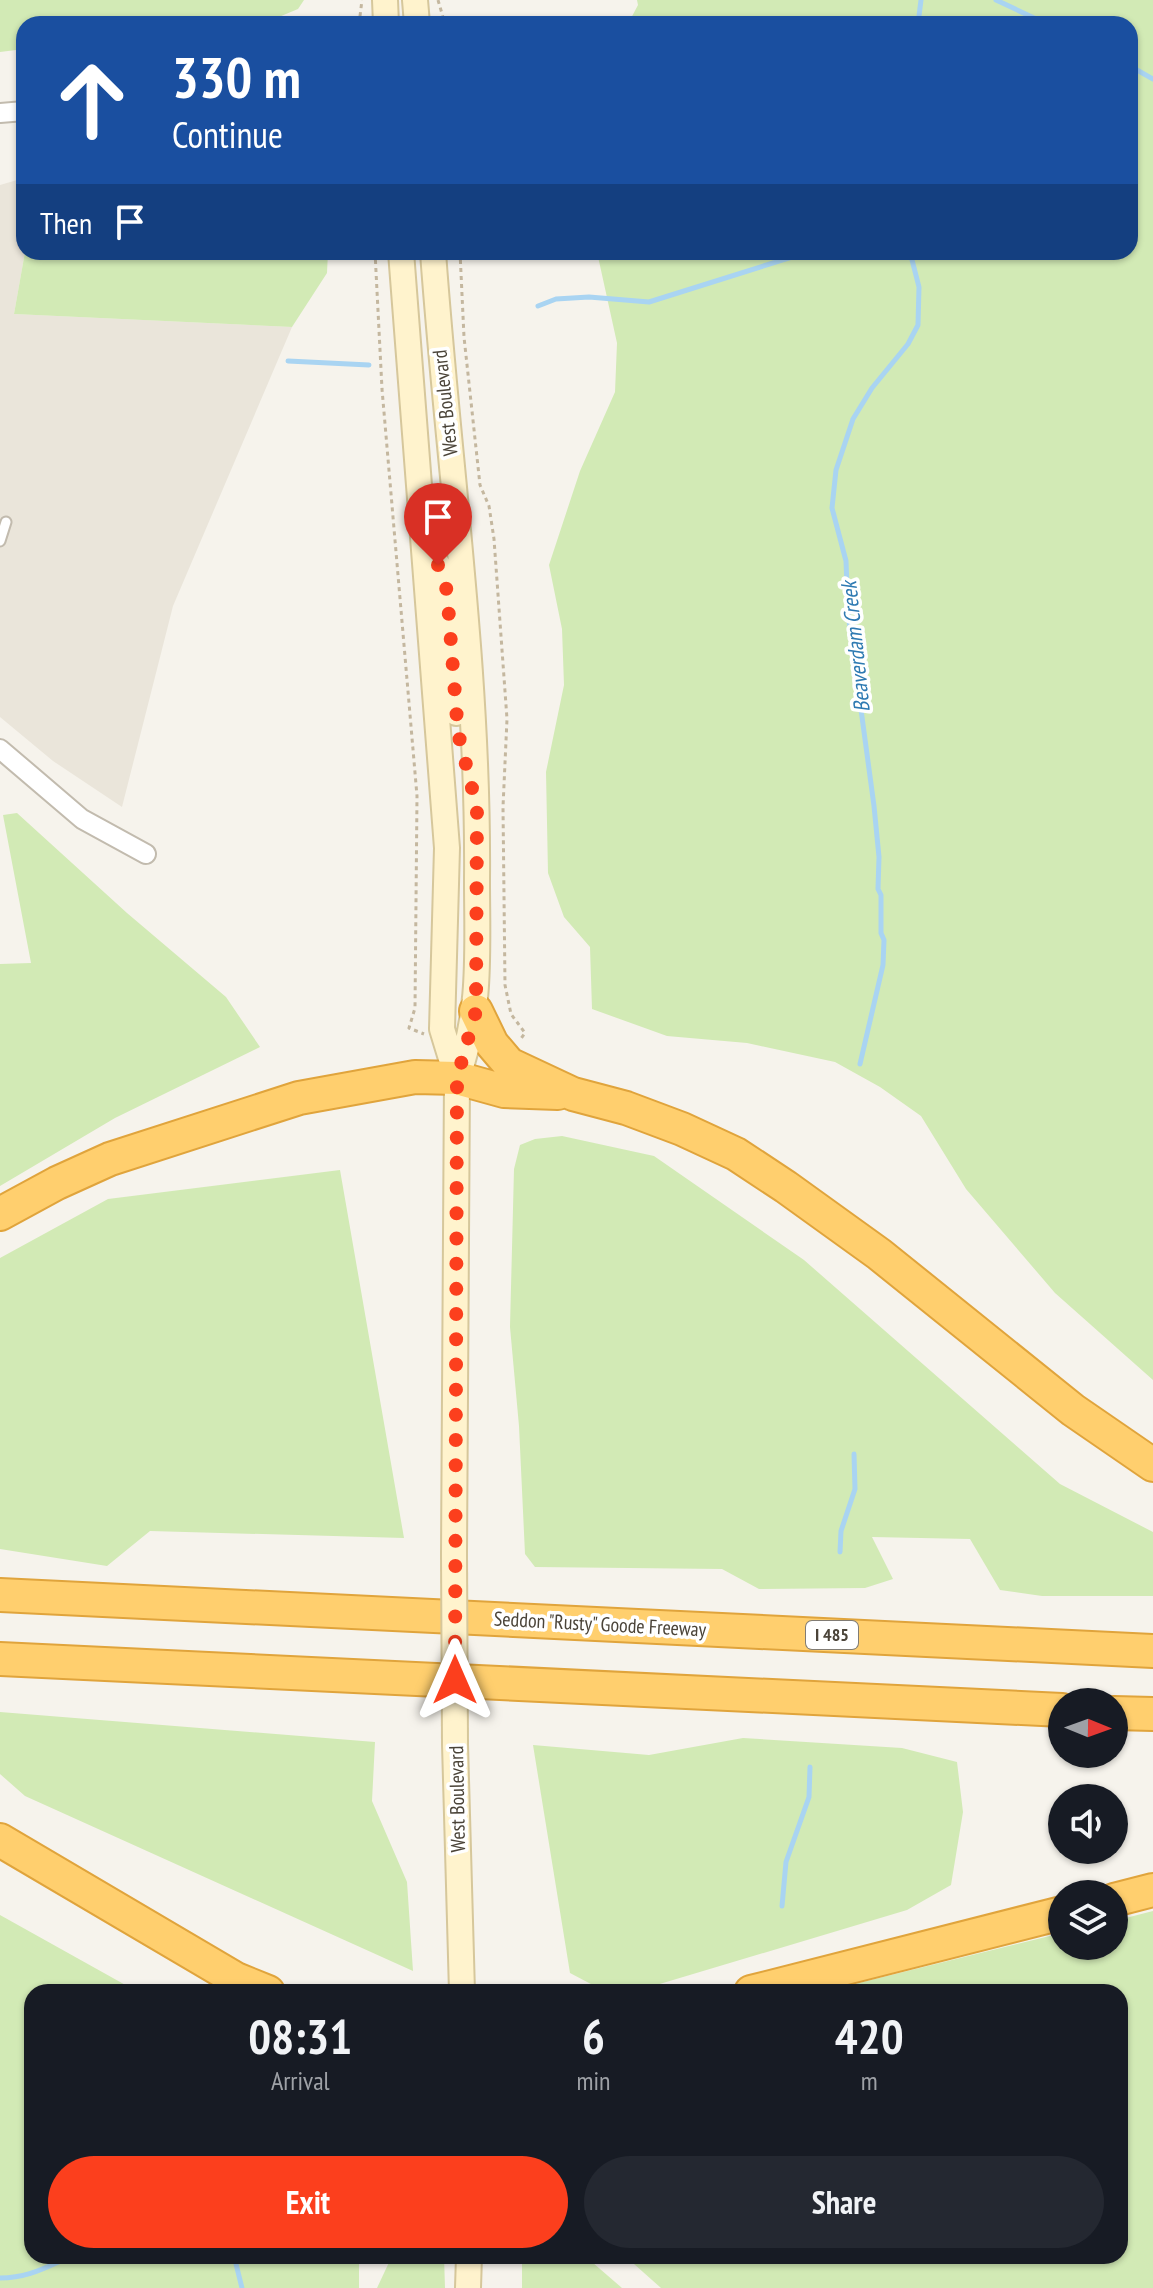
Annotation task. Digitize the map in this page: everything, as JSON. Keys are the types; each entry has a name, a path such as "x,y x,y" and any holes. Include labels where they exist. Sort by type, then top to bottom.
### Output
{"highway":[{"path":"476,1011 492,1044 509,1064 573,1094 626,1108 736,1154 835,1221 1073,1410 1153,1465"},
{"path":"0,1214 110,1159 299,1098 393,1080 457,1078 504,1091 573,1094"},
{"name":"Seddon \"Rusty\" Goode Freeway","path":"0,1595 1153,1651"},
{"path":"0,1659 1048,1709"},
{"path":"1128,1713 1153,1714"},
{"path":"0,1840 222,1971 250,1984"},
{"path":"1128,1896 1153,1890"},
{"path":"782,1984 1048,1917"}],"street":[{"name":"West Boulevard","path":"402,260 447,848 442,1029 457,1078"},
{"name":"West Boulevard","path":"434,260 461,559 477,808 476,1011 457,1078 455,1744 462,1984"},
{"path":"412,403 433,458 440,540 451,554 461,559"},
{"path":"426,559 438,565 447,591 458,733 477,808"},
{"path":"0,749 82,819 146,854"},
{"path":"468,2288 469,2264"}],"lane":[{"path":"0,541 6,522"}],"path":[{"path":"375,260 382,389 417,796 415,1008 409,1028 423,1034"},
{"path":"460,260 464,337 480,485 491,513 494,539 507,719 502,934 509,1006 513,1021 525,1033 516,1046"}],"shaded area":[{"path":"16,180 16,260 24,260 14,314 292,327 173,606 122,807 53,761 0,717 0,185"}],"green space":[{"path":"0,0 304,0 298,9 281,16 16,16 16,50 0,52"},
{"path":"637,0 1153,0 1153,1380 1055,1293 966,1189 921,1116 880,1087 835,1062 747,1043 667,1036 592,1009 590,947 564,917 548,873 546,772 564,685 562,629 549,565 580,471 615,392 617,343 599,260 1138,260 1138,16 632,16"},
{"path":"24,260 328,260 327,273 292,327 14,314"},
{"path":"17,813 226,997 260,1047 115,1118 0,1186 0,964 31,963 3,815"},
{"path":"562,1136 654,1156 804,1260 1060,1484 1153,1532 1153,1596 1042,1596 1000,1590 970,1539 872,1537 893,1579 865,1588 759,1589 722,1569 535,1567 525,1554 519,1426 510,1327 514,1169 520,1145 535,1139"},
{"path":"340,1170 404,1538 150,1531 107,1566 0,1549 0,1258 108,1199"},
{"path":"0,1712 375,1742 372,1801 407,1882 413,1971 25,1796 0,1774"},
{"path":"743,1738 902,1748 957,1762 963,1812 951,1885 907,1910 660,1984 591,1984 570,1973 533,1745 649,1755"},
{"path":"1153,1911 1153,2288 661,2288 634,2264 1128,2264 1128,1984 855,1984 1048,1936 1048,1960 1128,1960 1128,1917"},
{"path":"0,1915 124,1984 24,1984 24,2264 359,2264 359,2288 0,2288"},
{"path":"388,2264 444,2264 445,2288 377,2288"},
{"path":"522,2264 594,2264 622,2288 522,2288"}],"waterway":[{"name":"Beaverdam Creek","path":"919,16 921,0"},
{"path":"996,0 1030,16"},
{"path":"1138,71 1153,79"},
{"path":"538,306 556,299 589,297 649,302 783,260"},
{"name":"Beaverdam Creek","path":"860,1064 883,965 884,940 881,933 874,806 848,613 846,561 832,508 836,470 853,419 872,388 908,344 918,325 919,287 912,260"},
{"path":"288,361 369,365"},
{"name":"Beaverdam Creek","path":"840,1552 841,1531 855,1489 854,1454"},
{"name":"Beaverdam Creek","path":"782,1906 786,1862 809,1797 810,1767"},
{"path":"0,2278 29,2274 54,2264"},
{"path":"236,2264 242,2288"}],"route":[{"path":"438,565 447,591 458,733 478,821 476,1011 457,1078 455,1680"}]}
